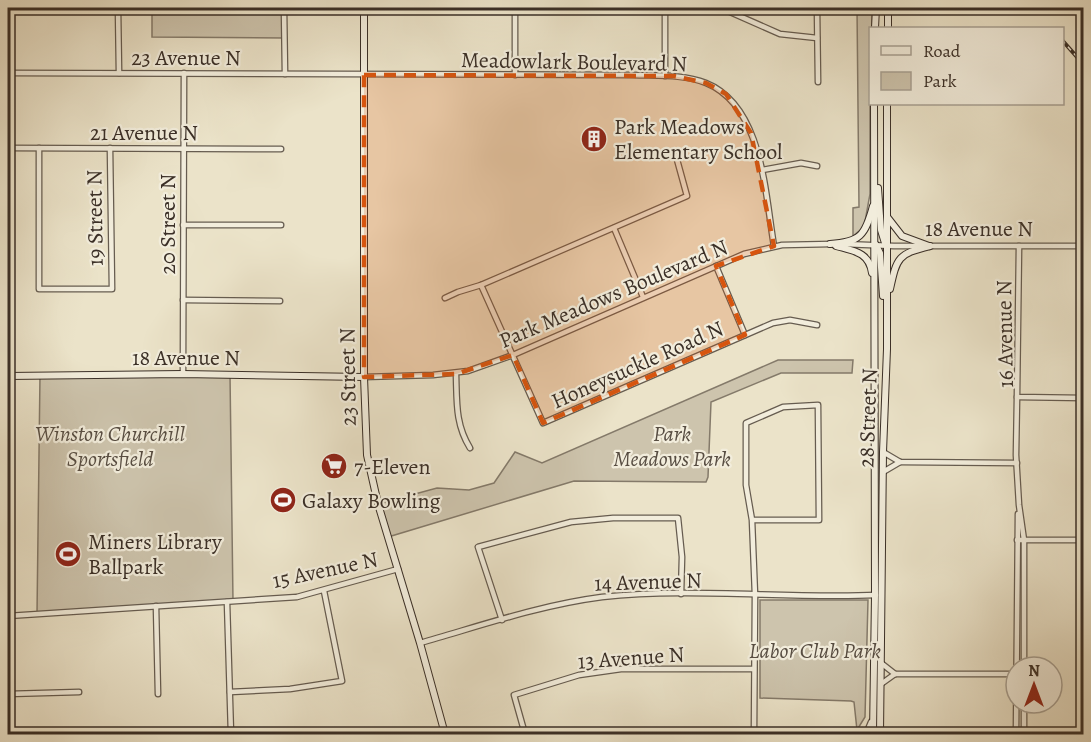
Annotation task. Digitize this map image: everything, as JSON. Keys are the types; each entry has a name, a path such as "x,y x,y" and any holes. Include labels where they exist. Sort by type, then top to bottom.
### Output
{"main road":[{"name":"23 Street N","path":"364,8 366,442 369,465 420,643 443,734"},
{"path":"875,27 876,8"},
{"path":"888,8 888,27"},
{"name":"28 Street N","path":"874,105 880,735"},
{"name":"28 Street N","path":"873,735 887,349 887,105"},
{"path":"874,151 881,206 881,230 887,245"},
{"path":"830,244 844,243 861,236 870,219 875,198"},
{"path":"887,217 898,234 930,246"},
{"path":"830,244 858,252 865,257 871,264 875,289"},
{"path":"875,245 880,252 887,349"},
{"path":"887,299 899,259 904,254 930,246"},
{"name":"18 Avenue N","path":"8,376 183,374 364,376"}],"street":[{"path":"118,8 119,73"},
{"path":"284,8 285,74"},
{"path":"515,8 515,75"},
{"path":"665,8 665,76"},
{"path":"721,8 780,34 817,38"},
{"path":"740,8 740,16"},
{"path":"817,8 818,82"},
{"name":"23 Avenue N","path":"8,73 364,75"},
{"name":"20 Street N","path":"183,374 184,73"},
{"name":"Meadowlark Boulevard N","path":"364,75 665,76 700,81 726,94 747,122 762,170 774,246"},
{"name":"21 Avenue N","path":"8,148 281,149"},
{"name":"19 Street N","path":"39,148 39,289 112,289 110,148"},
{"path":"445,298 482,285 687,196 676,156"},
{"path":"762,170 801,164 817,166"},
{"path":"183,225 281,225"},
{"path":"614,228 644,297"},
{"name":"Park Meadows Boulevard N","path":"364,376 456,374 468,371 513,355 744,254 774,246 875,245"},
{"name":"18 Avenue N","path":"875,245 1083,246"},
{"name":"16 Avenue N","path":"1019,246 1017,396 1083,398"},
{"path":"716,266 745,334"},
{"path":"482,285 513,355"},
{"path":"183,300 280,301"},
{"name":"Honeysuckle Road N","path":"513,355 543,423 745,334 781,321 817,325"},
{"path":"456,374 458,422 470,448"},
{"path":"1017,396 1019,506 1024,540 1024,655"},
{"path":"752,520 819,520 819,405 783,407 746,423 746,485 752,520 755,595 754,735"},
{"path":"883,452 900,462 1017,463"},
{"path":"883,472 900,462"},
{"path":"1016,655 1019,506"},
{"path":"502,620 478,547 571,522 613,518 678,518 682,557 681,594"},
{"path":"1017,540 1083,540"},
{"name":"15 Avenue N","path":"8,616 297,597 398,569"},
{"path":"230,692 290,689 342,681 324,591"},
{"name":"14 Avenue N","path":"420,643 584,600 622,595 879,595"},
{"path":"227,602 231,735"},
{"path":"156,606 158,694"},
{"path":"881,663 895,674"},
{"name":"13 Avenue N","path":"525,735 514,695 579,675 611,670 754,669"},
{"path":"881,684 895,674 1004,674"},
{"path":"8,694 79,692"},
{"path":"1016,715 1016,735"},
{"path":"1024,715 1024,735"},
{"path":"866,735 873,716"}],"highlighted area":[{"path":"364,75 674,76 706,83 726,94 751,133 774,246 716,266 745,335 543,423 513,355 456,374 364,377"}],"green space":[{"path":"152,8 284,9 284,38 152,37"},
{"path":"857,8 872,8 872,27 869,27 870,194 864,227 853,236 853,208 859,207"},
{"name":"Park Meadows Park","path":"778,360 853,360 852,373 781,373 711,402 706,482 574,481 388,537 378,504 437,488 469,490 494,483 515,452 542,463"},
{"name":"Winston Churchill Sportsfield","path":"40,375 230,375 233,601 37,614"},
{"name":"Labor Club Park","path":"760,600 868,600 865,717 857,730 854,702 851,701 760,698"}],"railway":[{"path":"1064,42 1084,65"}],"place":[{"name":"Park Meadows Elementary School","path":"594,139"},
{"name":"7-Eleven","path":"334,466"},
{"name":"Galaxy Bowling","path":"283,500"},
{"name":"Miners Library Ballpark","path":"68,554"}]}
